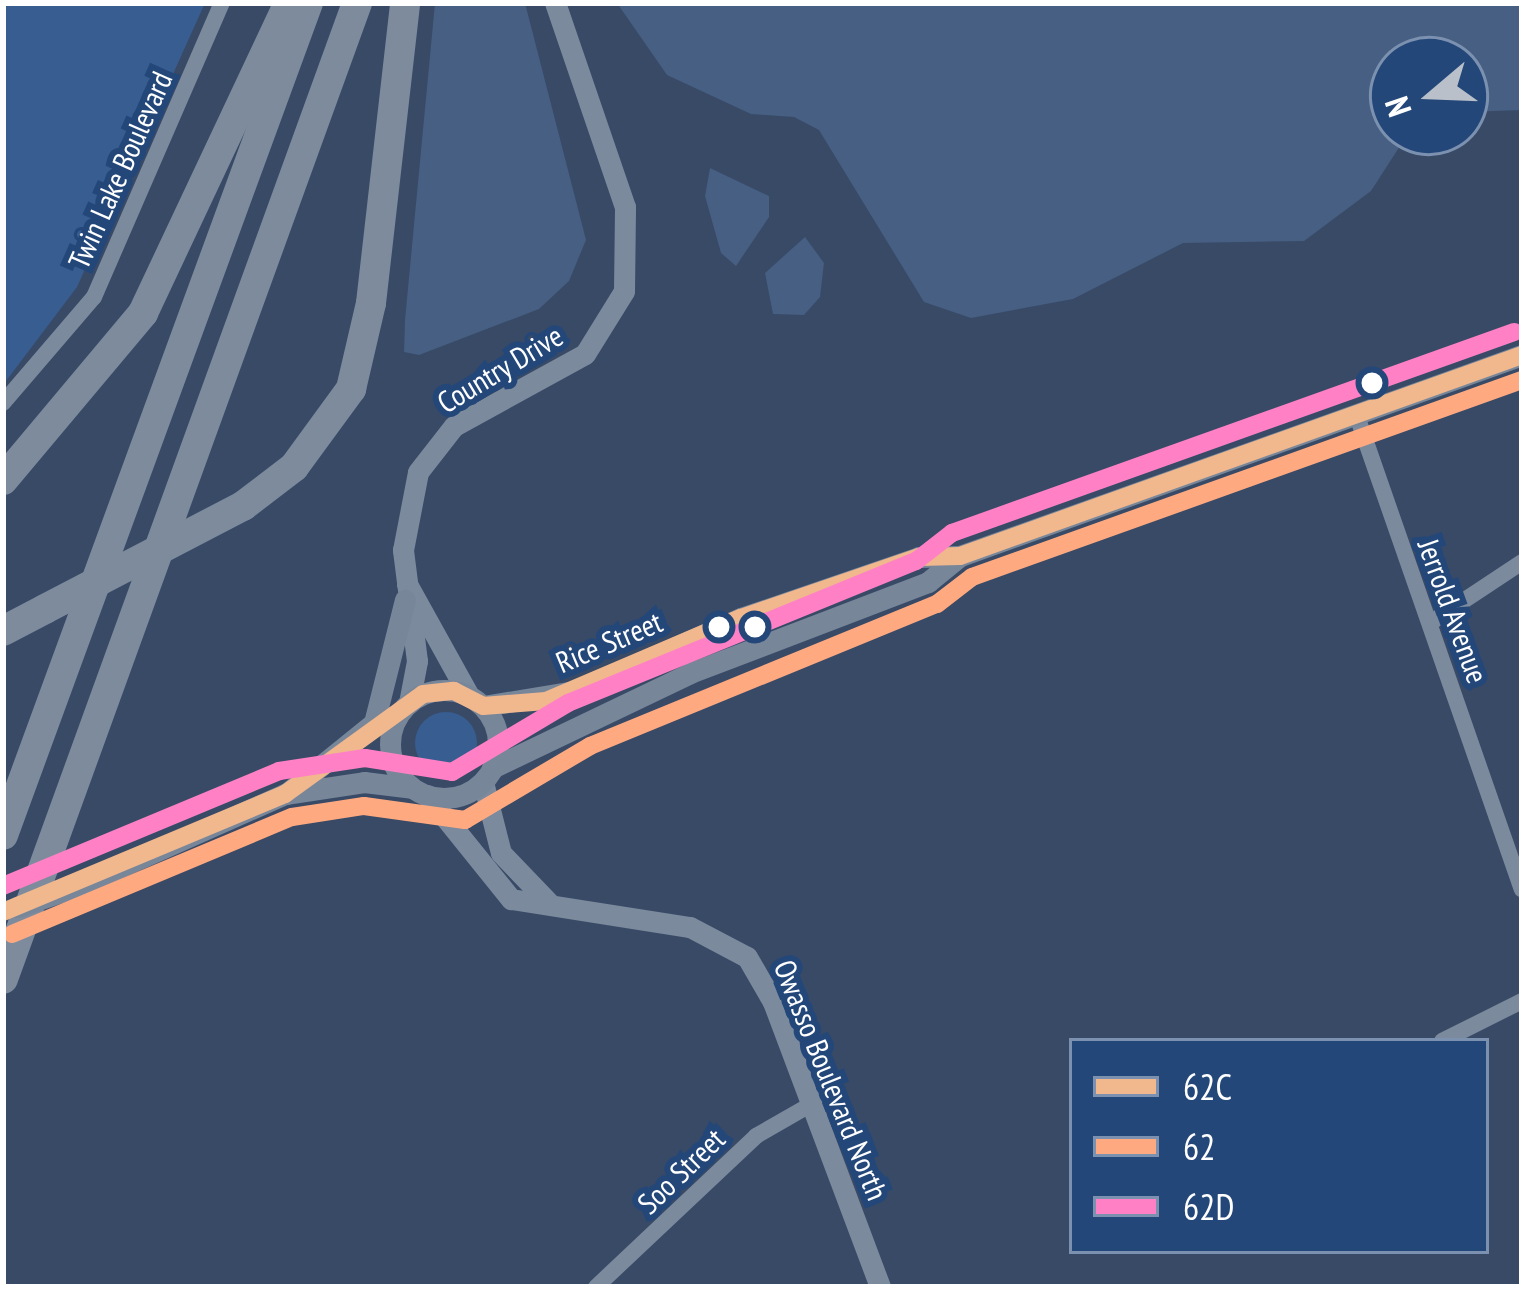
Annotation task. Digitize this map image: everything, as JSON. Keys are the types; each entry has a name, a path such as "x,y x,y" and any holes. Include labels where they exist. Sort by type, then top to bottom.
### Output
{"highway":[{"path":"3,480 143,314 289,3"},
{"path":"3,835 308,3"},
{"path":"3,979 357,3"},
{"path":"3,631 243,506 293,467 351,389 371,303 405,3"}],"main road":[{"name":"Rice Street","path":"476,701 547,701 741,618 919,557 961,556 1358,419 1522,355"},
{"name":"Rice Street","path":"488,775 690,673 928,582 961,556"},
{"path":"374,723 406,592"},
{"path":"3,912 76,886 286,794 364,782 457,797 488,775 497,736 476,701 438,690 374,723 286,794"},
{"path":"404,709 393,762 420,792"}],"street":[{"name":"Twin Lake Boulevard","path":"3,403 94,297 222,3"},
{"name":"Country Drive","path":"404,709 417,661 406,592 409,494 433,448 477,410 585,354 624,291 625,207 555,3"},
{"name":"Jerrold Avenue","path":"1358,419 1522,889"},
{"path":"1430,623 1522,562"},
{"path":"406,592 476,701"},
{"path":"488,775 501,853 548,902"},
{"name":"Owasso Boulevard North","path":"420,792 503,895 690,927 738,950 763,978 880,1287"},
{"path":"1448,1038 1522,1001"},
{"name":"Soo Street","path":"596,1287 757,1136 810,1105"}],"shaded area":[{"path":"3,3 205,3 77,287 3,385"},
{"path":"435,3 525,3 586,240 569,281 539,309 419,355 404,352 405,320"},
{"path":"617,3 1522,3 1522,110 1489,111 1489,36 1369,36 1369,156 1394,156 1371,191 1304,241 1183,243 1073,299 971,318 924,302 819,130 794,117 751,114 667,75"},
{"path":"710,168 769,196 769,217 736,266 721,253 705,196"},
{"path":"805,237 824,263 820,297 804,315 773,314 765,273"},
{"path":"446,712 468,721 477,743 468,765 446,774 424,765 415,743 424,721"}],"transit line":[{"name":"62D","path":"3,886 279,771 365,758 452,772 568,703 916,561 952,533 1514,332"},
{"name":"62C","path":"3,912 285,794 423,694 454,691 483,706 546,701 741,618 919,557 960,556 1522,355"},
{"name":"62","path":"12,934 292,817 364,806 465,820 590,746 937,604 972,577 1522,380"}]}
